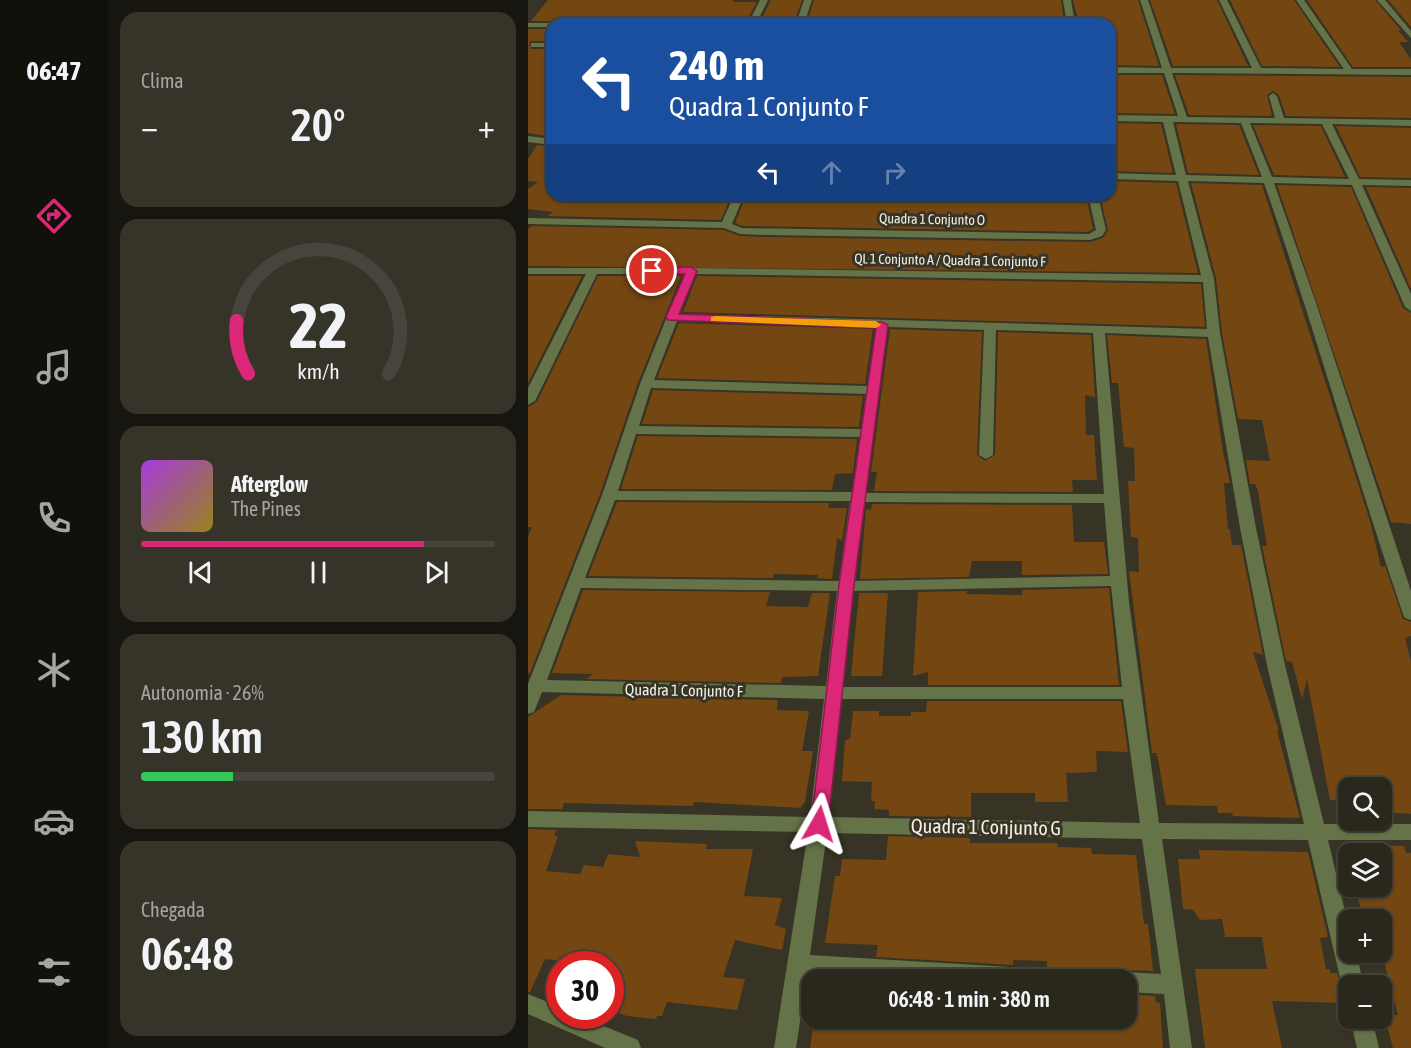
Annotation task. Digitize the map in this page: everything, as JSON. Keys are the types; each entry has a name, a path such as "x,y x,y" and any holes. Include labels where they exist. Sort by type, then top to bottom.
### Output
{"street":[{"path":"755,18 764,0"},
{"path":"802,18 808,0"},
{"path":"1067,0 1070,18"},
{"path":"1144,0 1183,118"},
{"path":"1223,0 1257,71"},
{"path":"1300,0 1350,72"},
{"path":"1381,0 1411,36"},
{"path":"528,25 546,25"},
{"path":"534,45 546,45"},
{"path":"1116,70 1411,72"},
{"path":"1273,96 1280,120"},
{"path":"1116,118 1324,120 1409,125"},
{"path":"1167,118 1208,279 1214,333 1248,528 1276,665 1350,975"},
{"path":"1244,119 1269,180 1411,614"},
{"path":"1324,120 1355,181 1411,307"},
{"path":"529,140 546,141"},
{"path":"1116,176 1411,183"},
{"path":"528,221 726,225 736,201"},
{"name":"Quadra 1 Conjunto O","path":"726,225 740,231 767,232 1090,237 1101,230 1094,201"},
{"name":"QL 1 Conjunto A / Quadra 1 Conjunto F","path":"528,271 691,271 1208,279"},
{"path":"528,401 594,271"},
{"path":"528,707 609,495 646,384 691,271"},
{"path":"672,317 1214,333"},
{"path":"785,1048 819,824 846,585 860,499 866,433 882,325"},
{"path":"986,455 990,327"},
{"path":"1099,329 1118,581 1131,693 1174,984 1181,1048"},
{"path":"646,384 874,390"},
{"path":"632,430 866,433"},
{"path":"609,495 860,499 1111,499"},
{"path":"574,583 846,585 1118,581"},
{"name":"Quadra 1 Conjunto F","path":"536,686 833,693"},
{"path":"833,693 1131,693"},
{"name":"Quadra 1 Conjunto G","path":"528,819 1152,831 1411,832"},
{"path":"797,964 880,969"},
{"path":"1137,982 1174,984"},
{"path":"528,1004 604,1043 630,1048"},
{"path":"1364,1029 1368,1048"}],"building":[{"path":"548,0 757,2 748,18 742,16 741,18 546,18 546,21 531,21"},
{"path":"771,0 802,0 796,18 762,18"},
{"path":"814,0 1061,0 1063,18 809,18"},
{"path":"1073,0 1138,0 1159,66 1116,65 1116,18 1078,18"},
{"path":"1150,0 1217,0 1248,66 1173,66"},
{"path":"1230,0 1294,0 1340,67 1262,66"},
{"path":"1307,0 1375,0 1401,30 1398,30 1408,42 1399,42 1411,59 1411,67 1353,67"},
{"path":"1388,0 1411,0 1411,27"},
{"path":"528,29 546,29 546,41 529,43 531,49 546,49 546,136 528,133"},
{"path":"1116,75 1162,75 1175,114 1116,113"},
{"path":"1175,75 1411,77 1411,118 1286,116 1279,95 1273,91 1267,95 1272,116 1189,115"},
{"path":"1116,123 1161,124 1173,173 1116,171"},
{"path":"1176,124 1239,125 1259,175 1188,173"},
{"path":"1253,125 1321,126 1345,177 1274,175"},
{"path":"1336,126 1411,128 1411,178 1360,177"},
{"path":"537,145 546,146 546,201 729,201 721,220 547,216 553,212 528,209 528,189 538,182 528,181 528,159"},
{"path":"1116,181 1176,183 1198,273 528,266 528,229 532,226 724,230 740,236 767,237 1090,242 1103,238 1108,231 1101,201 1116,201"},
{"path":"1191,183 1262,185 1370,521 1381,567 1385,566 1403,619 1411,622 1411,636 1405,638 1411,661 1411,814 1392,813 1392,777 1338,777 1338,800 1330,800 1307,679 1302,699 1292,662 1286,661 1262,546 1267,546 1258,491 1255,484 1250,484 1246,460 1270,461 1262,420 1238,419 1222,333 1216,278"},
{"path":"1277,185 1351,187 1403,308 1411,313 1411,524 1391,522"},
{"path":"1366,187 1411,188 1411,289"},
{"path":"744,201 1087,201 1093,229 1088,232 742,226 735,223"},
{"path":"528,276 582,276 528,383"},
{"path":"598,276 681,276 638,383 600,494 530,673 528,673 528,537 532,527 528,527 528,407 537,402"},
{"path":"697,276 1201,284 1205,327 683,312"},
{"path":"679,323 873,329 865,384 657,378"},
{"path":"890,329 982,332 977,455 985,461 995,455 998,332 1091,335 1095,397 1085,395 1086,435 1094,435 1097,480 1072,480 1073,492 874,491 877,472 871,472"},
{"path":"1107,335 1206,339 1223,452 1230,483 1224,483 1228,529 1230,529 1232,545 1241,545 1263,655 1253,652 1279,731 1277,731 1300,818 1233,816 1232,813 1218,813 1217,806 1166,805 1157,753 1152,753 1129,571 1139,572 1138,538 1131,537 1128,481 1135,481 1134,448 1124,447 1118,383 1112,383"},
{"path":"653,390 863,396 859,427 642,424"},
{"path":"638,436 857,439 853,473 835,474 832,490 621,489"},
{"path":"617,502 829,503 828,508 847,508 842,540 837,539 832,579 817,578 818,575 774,574 773,578 588,576"},
{"path":"872,504 1072,505 1074,542 1104,542 1108,574 1022,575 1022,561 972,561 969,577 860,579 866,509 871,510"},
{"path":"1109,588 1119,685 928,685 928,672 913,676 918,592 967,591 966,594 1022,595 1022,590"},
{"path":"583,590 770,592 766,606 808,607 812,593 830,593 818,676 782,677 781,683 586,679 593,674 552,673"},
{"path":"859,593 888,593 882,676 851,676"},
{"path":"561,695 778,700 777,710 809,711 802,751 813,751 805,802 800,808 694,802 693,806 564,803 562,809 528,809 528,717"},
{"path":"927,701 1121,701 1128,752 1096,751 1097,772 1066,773 1068,802 1035,802 1035,793 971,793 971,817 889,816 889,810 874,809 875,801 871,801 872,782 842,781 845,740 850,739 853,711 879,711 879,716 911,716 911,712 926,712"},
{"path":"528,829 556,830 554,836 558,836 546,871 580,874 584,865 603,867 608,854 640,857 635,841 707,844 706,849 753,849 744,896 782,898 775,925 786,929 782,950 735,940 723,977 745,979 737,1010 667,1002 662,1016 657,1016 656,1019 624,1015 624,951 546,951 546,959 528,992"},
{"path":"888,836 970,838 970,843 1057,843 1058,847 1091,848 1092,854 1136,855 1144,924 1148,924 1153,971 1100,967 1047,967 1047,961 1013,960 1013,965 876,957 878,945 825,943 835,876 840,876 842,859 886,860"},
{"path":"1392,845 1404,846 1406,853 1411,853 1411,1048 1393,1048 1388,1029 1392,1029 1392,1015 1398,1015 1392,992 1392,975 1388,975 1384,963 1392,963 1392,909 1361,909 1358,897 1392,897"},
{"path":"1199,850 1308,852 1328,937 1320,938 1326,969 1330,969 1330,973 1337,973 1338,976 1338,1003 1272,1001 1282,1048 1205,1048 1195,969 1267,969 1262,937 1225,937 1222,919 1200,920 1193,910 1183,909 1178,859 1200,859"},
{"path":"1137,995 1155,996 1156,1002 1160,1003 1163,1048 810,1048 813,1029 1137,1029"}],"slow traffic":[{"path":"715,319 876,325"}],"route":[{"path":"652,271 691,271 672,317 882,325 866,433 860,499 846,585 819,824"}]}
